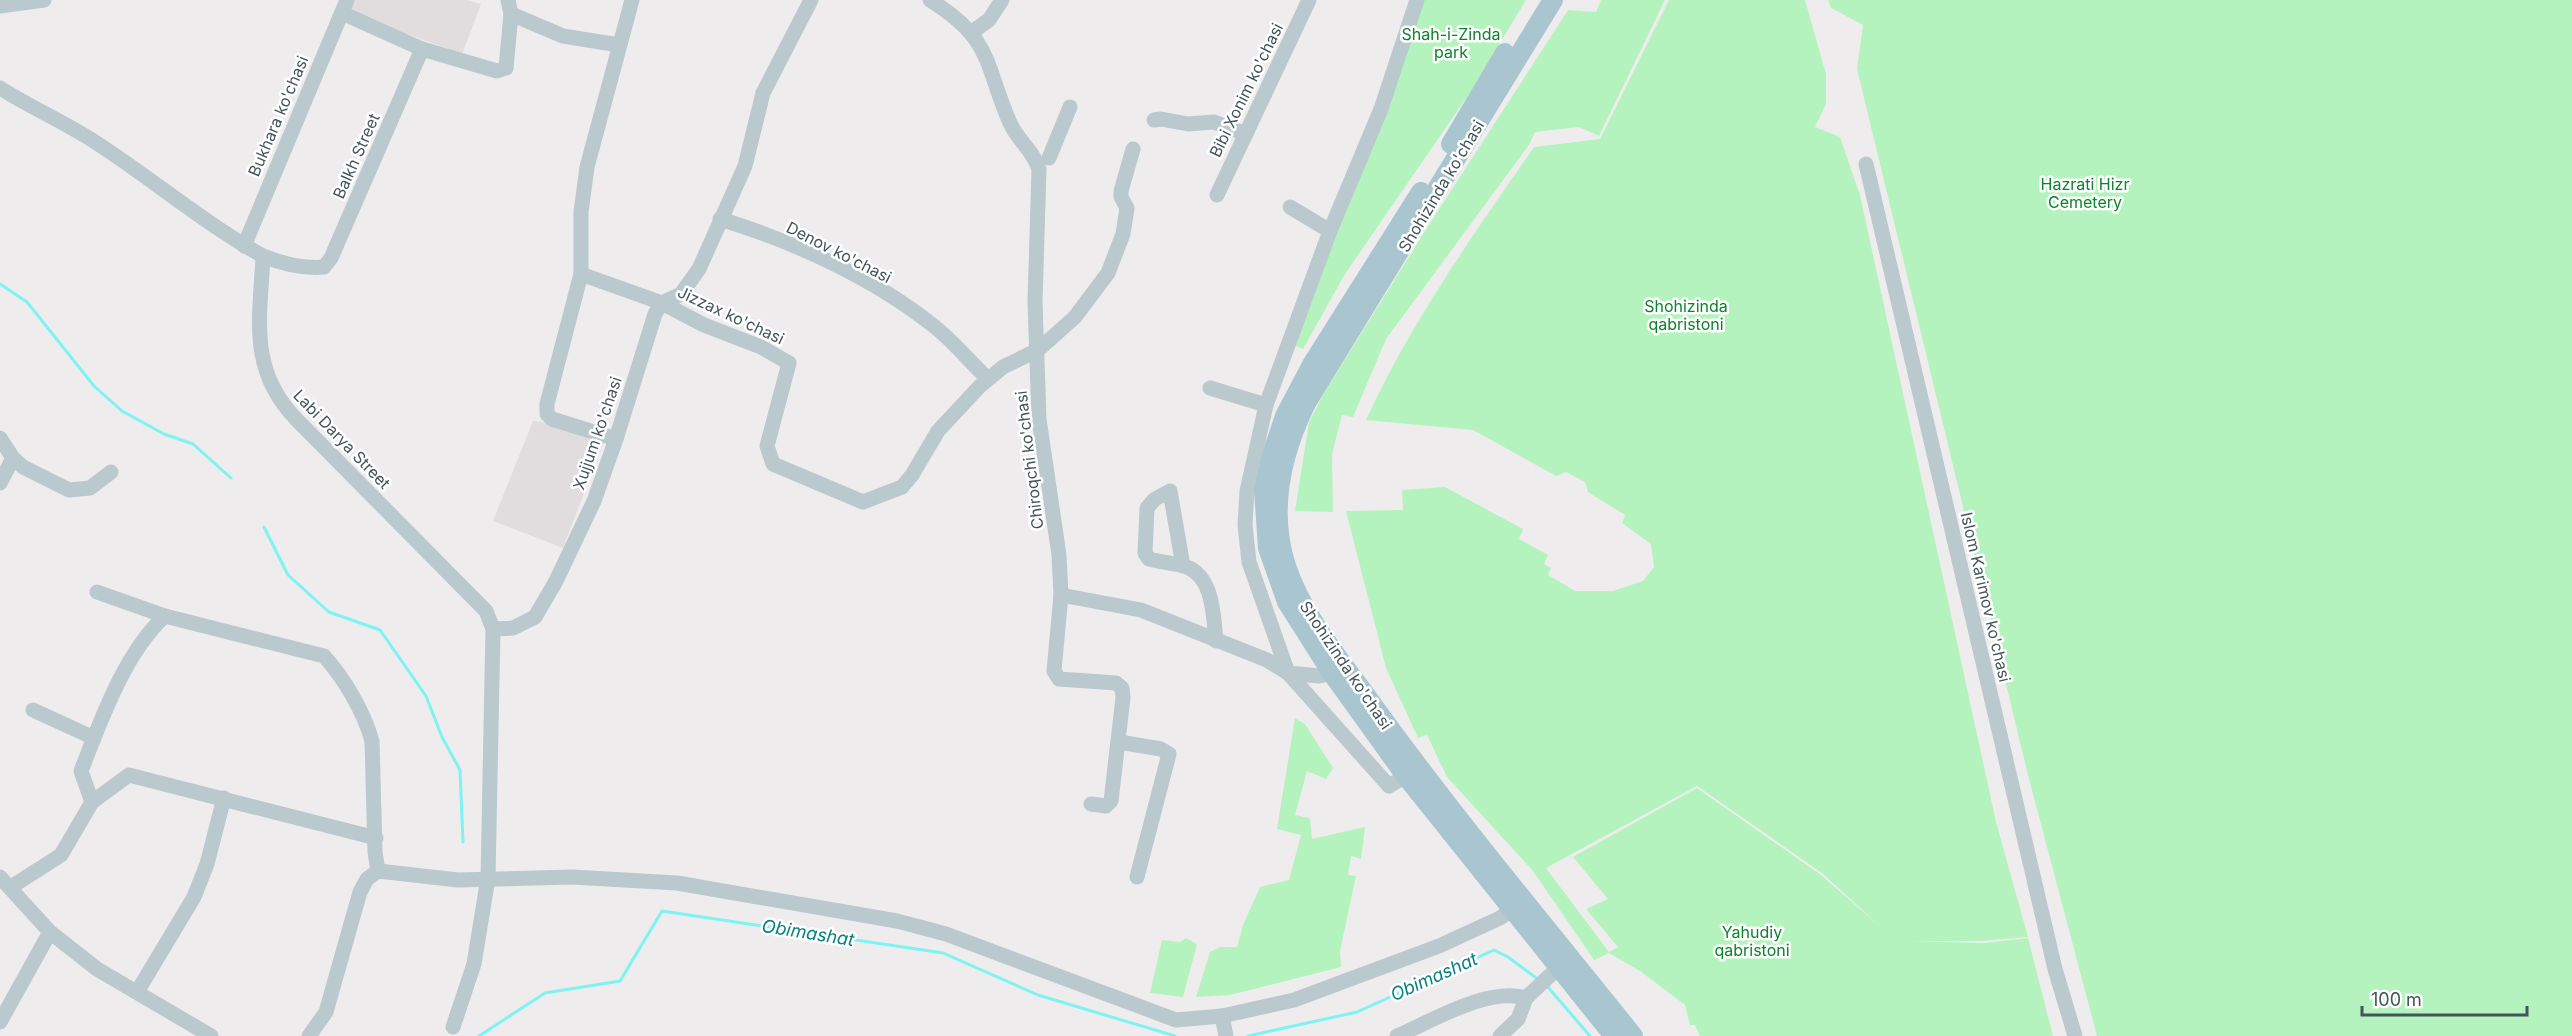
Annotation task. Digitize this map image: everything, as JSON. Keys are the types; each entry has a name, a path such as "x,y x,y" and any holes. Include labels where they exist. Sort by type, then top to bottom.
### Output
{"main road":[{"name":"Shohizinda ko'chasi","path":"1538,0 1302,382 1285,416 1273,452 1264,500 1264,528 1273,567 1292,611 1332,673 1406,776 1633,1036"},
{"name":"Shohizinda ko'chasi","path":"1553,0 1306,403 1283,467 1277,515 1286,565 1315,624 1518,904 1553,972 1614,1036"}],"street":[{"path":"0,6 44,0"},
{"path":"616,439 552,419 547,414 547,404 581,274 581,212 586,175 632,0"},
{"path":"662,303 681,294 699,269 745,166 763,93 811,0"},
{"name":"Chiroqchi ko'chasi","path":"930,0 972,32 983,48 1010,124 1020,140 1035,154 1039,169 1035,302 1039,419 1059,555 1061,595 1055,677 1116,682 1122,688 1119,742"},
{"path":"972,32 989,20 1002,0"},
{"name":"Bibi Xonim ko'chasi","path":"1217,195 1309,0"},
{"path":"1288,673 1250,562 1245,525 1247,491 1266,405 1330,231 1381,109 1417,0"},
{"path":"344,7 422,49 484,69 502,70 506,68 510,7 563,36 619,45"},
{"name":"Bukhara ko'chasi","path":"244,246 289,133 344,7"},
{"name":"Balkh Street","path":"263,256 282,264 314,268 324,267 331,258 422,49"},
{"path":"0,88 91,140 244,246 263,256"},
{"path":"1049,158 1070,106"},
{"path":"1154,120 1161,119 1188,124 1214,122 1246,134"},
{"name":"Jizzax ko'chasi","path":"581,274 662,303 704,326 761,347 789,363 767,446 773,464 863,501 902,487 912,475 938,430 988,379 1038,350 1075,317 1108,273 1122,234 1127,208 1121,197 1121,191 1133,150"},
{"name":"Islom Karimov ko'chasi","path":"1866,165 2053,958 2075,1036"},
{"path":"1290,207 1330,231"},
{"name":"Denov ko'chasi","path":"720,219 799,249 865,282 935,327 988,379"},
{"name":"Labi Darya Street","path":"263,256 259,345 263,366 276,395 289,412 473,597 486,611 494,629"},
{"name":"Xujjum ko'chasi","path":"494,629 513,628 535,617 556,581 594,501 616,439 647,336 662,303"},
{"path":"1210,388 1266,405"},
{"path":"0,438 13,458 23,467 69,489 90,488 111,472"},
{"path":"0,483 13,458"},
{"path":"1183,566 1170,491 1155,499 1147,508 1144,547 1149,559 1183,566 1197,572 1206,584 1216,641"},
{"path":"97,592 165,616 324,656 336,669 369,730 378,870"},
{"path":"1061,595 1141,610 1267,660 1288,673 1389,786 1406,776"},
{"path":"92,802 81,771 94,738 147,632 165,616"},
{"path":"453,1028 474,964 488,878 494,629"},
{"path":"1288,673 1319,676 1332,673"},
{"path":"33,710 94,738"},
{"path":"1357,750 1376,734"},
{"path":"1091,804 1109,804 1119,742 1161,749 1169,754 1137,877"},
{"path":"211,1036 97,969 50,932 6,882 61,855 92,802 124,778 134,775 376,838"},
{"path":"137,992 194,897 207,864 224,798"},
{"path":"309,1036 326,1012 360,892 366,879 378,870 458,880 572,877 677,883 897,921 946,934 1176,1020 1222,1016 1294,1000 1438,946 1500,918 1518,904"},
{"path":"0,1022 50,932"},
{"path":"1500,1036 1518,1019 1528,995 1553,972"},
{"path":"1397,1036 1488,997 1511,993 1528,995"},
{"path":"1222,1016 1226,1036"}],"shaded area":[{"path":"346,0 467,0 481,4 462,54 342,10"},
{"path":"533,421 566,425 604,441 563,548 493,521"}],"green space":[{"name":"Shah-i-Zinda park","path":"1422,0 1526,0 1469,94 1345,274 1303,349 1290,343"},
{"path":"1601,0 1665,0 1599,136 1579,127 1535,132 1529,145 1386,339 1353,417 1342,415 1332,454 1333,512 1295,511 1309,422 1323,395 1423,234 1568,10 1596,12"},
{"name":"Shohizinda qabristoni","path":"1669,0 1805,0 1826,74 1826,104 1815,127 1840,137 1860,195 1996,822 2028,937 1983,941 1912,941 1983,943 2028,938 2053,1036 1700,1036 1695,1025 1690,1025 1685,1005 1640,971 1609,953 1594,960 1533,871 1447,777 1427,735 1418,738 1386,668 1346,511 1403,510 1402,490 1445,487 1523,529 1519,539 1548,555 1544,564 1551,568 1548,575 1575,591 1613,591 1643,581 1654,567 1651,544 1622,523 1625,515 1588,492 1585,482 1566,472 1556,476 1473,430 1366,420 1423,314 1466,246 1534,147 1600,139","holes":["1697,786 1822,873 1882,928 1821,875 1697,788 1573,857 1608,899 1586,909 1618,947 1609,952 1546,868"]},
{"name":"Hazrati Hizr Cemetery","path":"1828,0 2572,0 2572,1036 2097,1036 2028,775 1857,69 1863,25 1831,8"},
{"path":"1295,718 1305,724 1333,768 1326,779 1307,771 1295,815 1310,818 1312,839 1365,827 1361,859 1351,856 1348,875 1356,876 1340,951 1341,967 1230,995 1196,997 1210,952 1220,947 1237,947 1243,925 1260,887 1289,880 1301,835 1277,829"},
{"path":"1186,938 1197,944 1183,997 1150,993 1162,940 1180,942"}],"waterway":[{"path":"0,284 27,302 94,386 122,411 164,434 193,444 231,478"},
{"path":"264,527 288,575 329,612 380,630 426,696 442,737 460,770 463,842"},
{"name":"Obimashat","path":"479,1036 545,993 620,981 662,911 943,953 1038,995 1175,1036"},
{"name":"Obimashat","path":"1248,1036 1357,1012 1494,950 1508,957 1539,980"},
{"name":"Obimashat","path":"1547,986 1590,1036"}],"park label":[{"name":"Yahudiy qabristoni","path":"1752,941"}]}
